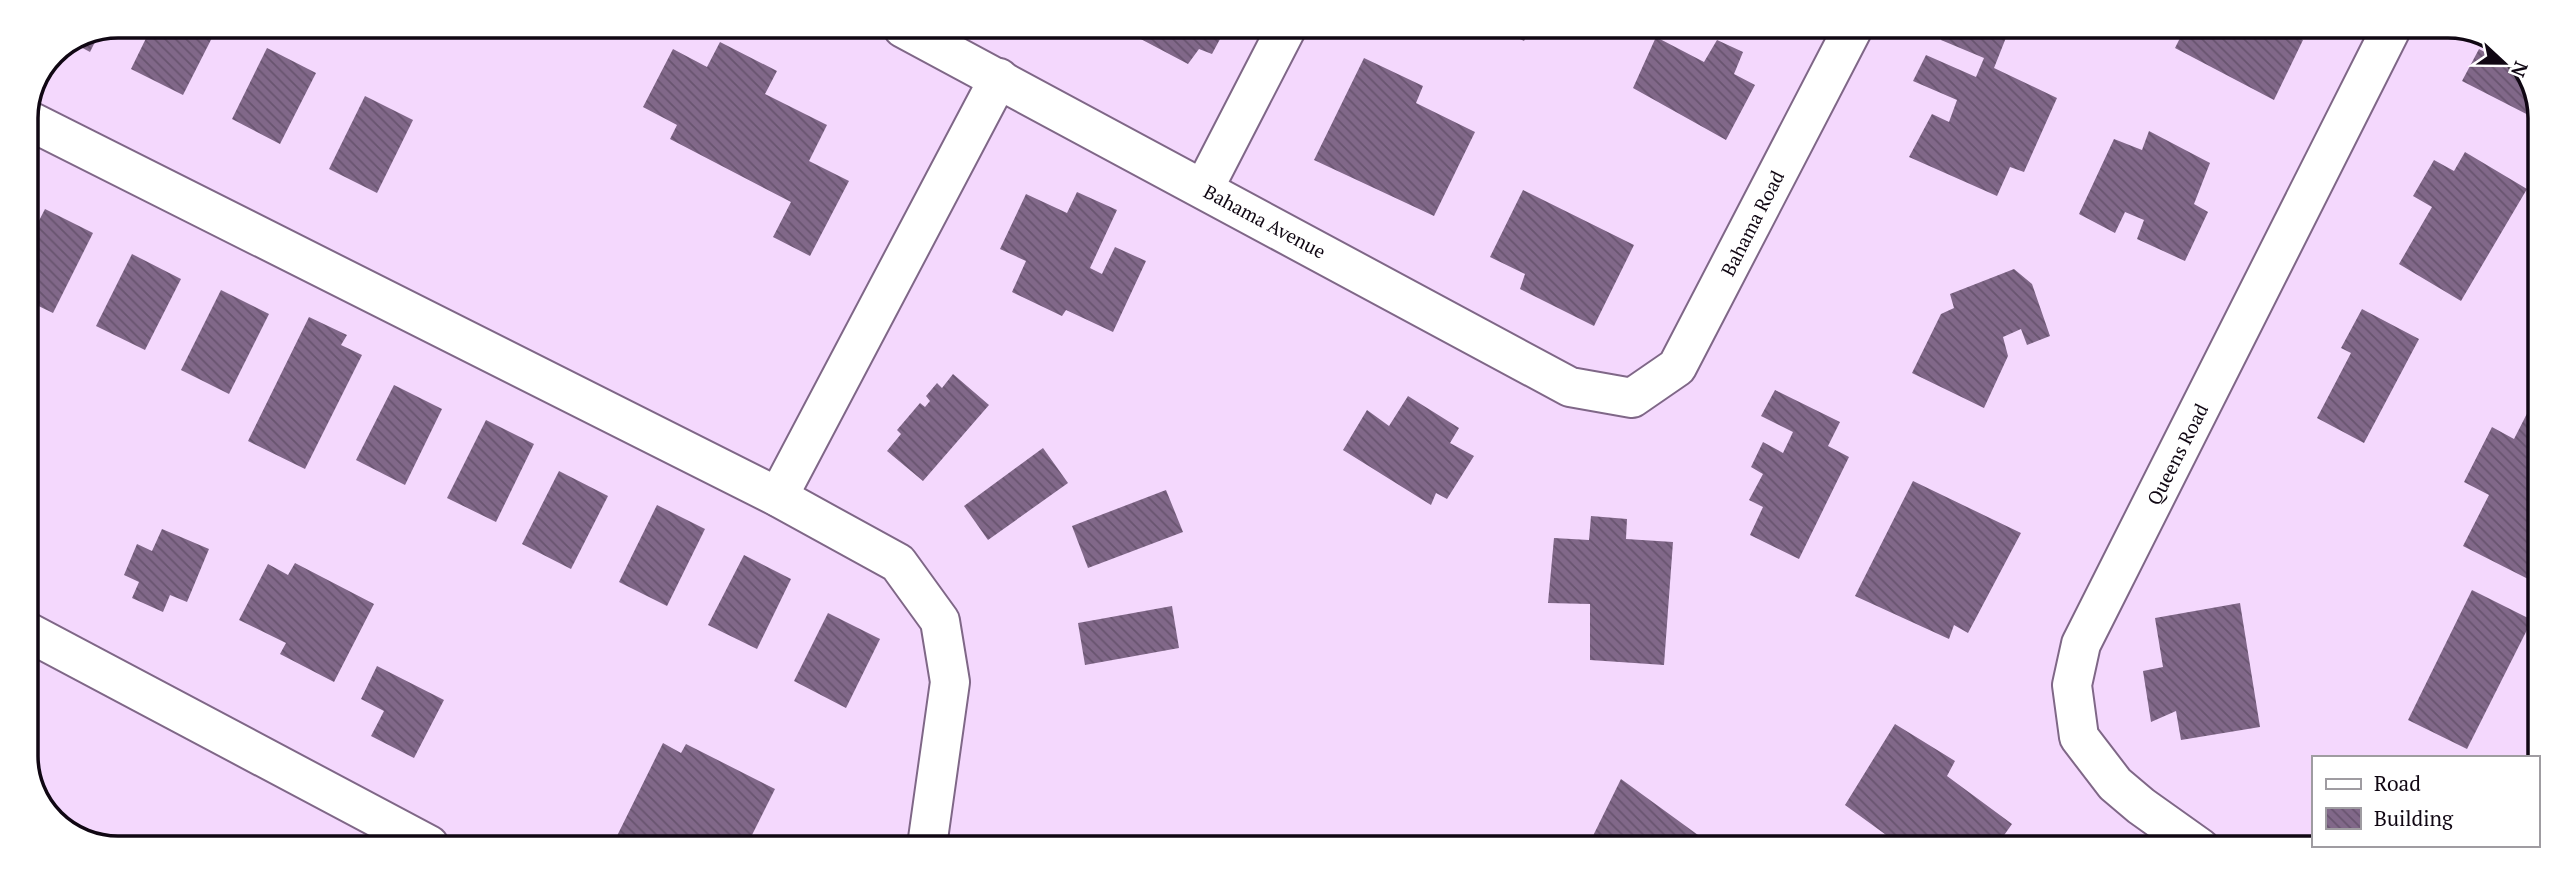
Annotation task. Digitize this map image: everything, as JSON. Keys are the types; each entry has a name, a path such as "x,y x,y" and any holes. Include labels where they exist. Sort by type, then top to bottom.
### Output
{"street":[{"name":"Bahama Avenue","path":"922,38 1570,387 1632,398"},
{"path":"1204,188 1281,38"},
{"name":"Bahama Road","path":"1632,398 1677,367 1848,38"},
{"name":"Queens Road","path":"2183,836 2115,784 2079,737 2072,685 2081,644 2386,38"},
{"path":"778,497 999,78"},
{"path":"38,125 778,497 898,563 940,621 950,682 928,836"},
{"path":"39,638 412,836"}],"building":[{"path":"146,38 212,38 183,95 131,69"},
{"path":"1139,38 1221,38 1212,54 1199,49 1188,64"},
{"path":"1656,38 1704,62 1717,40 1743,52 1734,74 1755,85 1726,140 1633,88"},
{"path":"2006,38 1994,68 2057,98 2024,172 2010,167 1997,196 1909,157 1932,114 1949,122 1957,100 1913,81 1926,55 1976,77 1984,58 1941,40"},
{"path":"2180,38 2303,40 2274,100 2175,48"},
{"path":"720,42 777,71 765,94 827,125 809,161 849,181 810,256 773,237 791,202 670,139 677,125 643,107 673,49 707,67"},
{"path":"95,43 90,52 82,48"},
{"path":"267,48 316,73 280,144 232,119"},
{"path":"2479,49 2498,59 2499,57 2518,78 2527,103 2528,115 2462,81"},
{"path":"1364,58 1423,86 1416,103 1475,132 1434,216 1314,160"},
{"path":"365,96 413,120 377,193 329,169"},
{"path":"2149,131 2210,163 2194,204 2208,212 2185,261 2137,239 2144,220 2125,212 2115,233 2079,214 2114,139 2142,150"},
{"path":"2465,152 2527,189 2461,301 2399,264 2432,207 2413,196 2434,160 2454,171"},
{"path":"1523,190 1634,245 1594,326 1520,289 1525,274 1490,257"},
{"path":"1077,192 1117,210 1090,268 1102,274 1115,247 1146,261 1113,332 1066,310 1062,316 1012,292 1026,261 1000,249 1026,194 1067,213"},
{"path":"45,209 93,233 53,313 38,306 38,222"},
{"path":"132,254 181,279 145,350 96,326"},
{"path":"2014,269 2032,284 2050,336 2027,345 2021,329 2003,337 2008,356 1984,408 1912,373 1941,314 1954,308 1950,294"},
{"path":"221,290 269,314 229,394 181,370"},
{"path":"2362,309 2419,339 2364,443 2317,418 2351,353 2341,348"},
{"path":"309,317 347,335 341,345 362,355 305,469 248,441"},
{"path":"953,374 989,405 923,481 887,451 901,434 897,430 920,403 925,407 930,401 926,396 937,383 942,388"},
{"path":"394,385 442,409 405,485 356,460"},
{"path":"1775,390 1840,422 1828,446 1849,457 1799,559 1750,535 1763,507 1749,500 1763,474 1751,467 1763,442 1783,453 1793,432 1761,416"},
{"path":"1408,396 1459,428 1450,443 1474,456 1447,499 1436,493 1431,505 1343,450 1367,410 1389,426"},
{"path":"2528,412 2528,579 2463,546 2489,495 2464,482 2492,427 2514,439"},
{"path":"486,420 534,444 496,522 447,498"},
{"path":"1043,448 1068,483 988,540 964,506"},
{"path":"559,471 608,496 571,569 522,544"},
{"path":"1913,481 2021,533 1968,633 1954,625 1949,639 1855,596"},
{"path":"1166,490 1183,532 1088,568 1072,526"},
{"path":"657,505 705,529 667,606 619,582"},
{"path":"1591,516 1627,519 1626,539 1673,542 1664,665 1590,660 1590,604 1548,603 1554,538 1589,540"},
{"path":"162,529 209,549 187,602 170,595 163,612 132,598 139,582 124,575 137,544 152,551"},
{"path":"744,555 791,579 757,649 708,625"},
{"path":"295,563 374,604 334,682 280,654 286,643 239,620 268,564 288,575"},
{"path":"2472,590 2528,618 2528,628 2467,749 2408,720"},
{"path":"2240,603 2260,727 2181,740 2176,711 2151,722 2143,671 2163,667 2155,618"},
{"path":"1172,606 1179,648 1085,665 1078,623"},
{"path":"828,613 880,639 846,708 794,681"},
{"path":"377,666 444,700 414,758 371,736 384,711 361,699"},
{"path":"1895,724 1955,761 1947,776 2012,824 2004,836 1888,836 1845,805"},
{"path":"663,743 681,753 686,744 775,789 752,836 617,836"},
{"path":"1621,779 1699,836 1593,836"}]}
